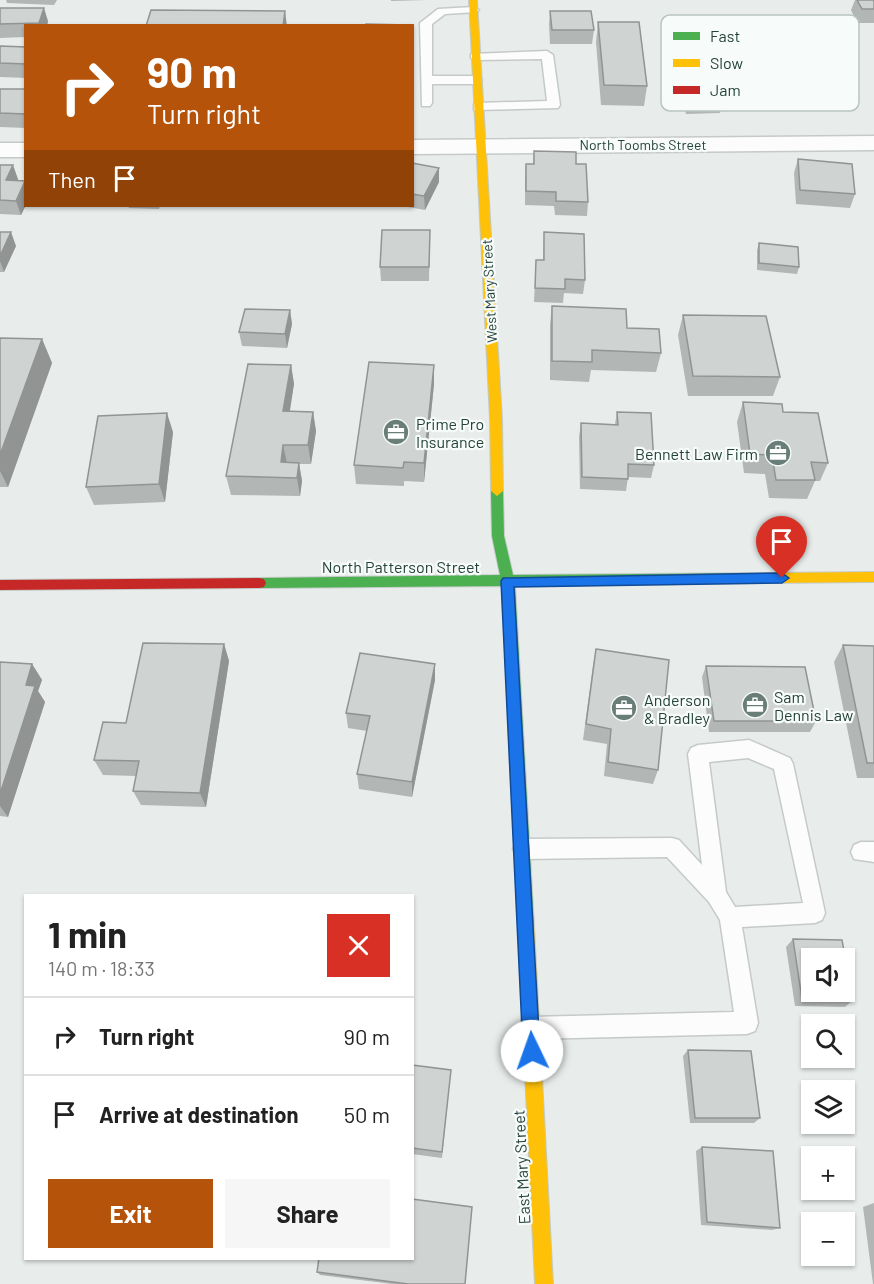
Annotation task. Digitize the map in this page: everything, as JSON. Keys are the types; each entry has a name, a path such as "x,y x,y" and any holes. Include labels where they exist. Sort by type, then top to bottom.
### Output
{"street":[{"name":"West Mary Street","path":"473,5 496,419 498,536 508,581"},
{"name":"North Toombs Street","path":"414,147 874,142"},
{"path":"0,150 24,150"},
{"name":"North Patterson Street","path":"0,585 874,577"},
{"name":"East Mary Street","path":"508,581 543,1284"}],"lane":[{"path":"426,103 426,23 442,10 473,5"},
{"path":"475,56 547,56 554,105 478,106"},
{"path":"426,80 476,80"},
{"path":"716,895 698,753 749,749 783,764 815,913 730,917"},
{"path":"523,849 672,847 716,895 730,917 747,1023 530,1028"}],"building":[{"path":"857,0 874,0 874,9 862,9"},
{"path":"0,8 44,8 39,23 0,24"},
{"path":"151,10 285,11 283,24 147,24"},
{"path":"550,11 591,11 594,30 552,30"},
{"path":"598,22 639,22 647,86 604,85"},
{"path":"0,46 24,47 24,64 0,63"},
{"path":"0,89 24,89 24,114 0,113"},
{"path":"534,151 576,152 576,164 586,164 588,202 556,201 556,192 526,191 526,164 534,164"},
{"path":"798,159 852,164 855,194 800,190"},
{"path":"414,163 439,168 424,196 414,194"},
{"path":"0,165 13,165 6,180 24,181 24,183 16,201 0,200"},
{"path":"382,230 430,230 429,267 380,267"},
{"path":"0,232 11,232 0,256"},
{"path":"544,232 584,234 585,280 565,279 565,289 535,288 536,260 544,260"},
{"path":"759,243 798,247 799,267 759,263"},
{"path":"552,306 626,309 627,328 659,329 661,353 592,350 592,362 552,361"},
{"path":"245,309 290,310 285,334 239,332"},
{"path":"683,315 766,316 780,377 693,376"},
{"path":"0,338 42,339 0,455"},
{"name":"Prime Pro Insurance","path":"369,362 434,365 424,463 404,462 403,468 354,465"},
{"path":"248,364 291,365 283,411 313,412 308,445 283,445 281,462 299,463 297,478 226,476"},
{"path":"743,402 782,404 783,412 818,413 828,463 811,462 815,480 776,480 772,455 750,454"},
{"path":"617,412 651,413 654,465 628,464 628,479 582,477 581,423 618,425"},
{"path":"167,413 159,484 86,487 98,416"},
{"path":"143,643 224,644 200,793 133,791 139,761 94,760 103,722 126,723"},
{"path":"843,645 874,646 874,763 867,763"},
{"name":"Anderson & Bradley","path":"596,649 669,660 658,770 608,762 611,729 586,724"},
{"path":"360,653 435,664 412,782 357,774 370,716 346,713"},
{"path":"0,662 32,664 26,685 35,686 0,794"},
{"name":"Sam Dennis Law","path":"706,666 805,667 816,721 714,721"},
{"path":"793,939 842,940 843,948 801,948 801,992"},
{"path":"688,1050 751,1051 760,1118 695,1118"},
{"path":"414,1065 451,1070 442,1152 414,1148"},
{"path":"702,1147 773,1151 780,1228 707,1222"},
{"path":"414,1199 472,1207 465,1284 408,1284 317,1272 319,1260 414,1260"}],"traffic: fast":[{"path":"497,491 498,536 508,581 526,927"},
{"path":"259,583 766,578"}],"traffic: slow":[{"path":"473,0 496,419 497,491"},
{"path":"766,578 874,577"},
{"path":"526,927 544,1284"}],"traffic: jam":[{"path":"0,585 259,583"}],"place":[{"name":"Prime Pro Insurance","path":"396,432"},
{"name":"Bennett Law Firm","path":"778,453"},
{"name":"Sam Dennis Law","path":"755,705"},
{"name":"Anderson & Bradley","path":"624,708"}],"route":[{"path":"532,1051 508,581 782,578"}]}
